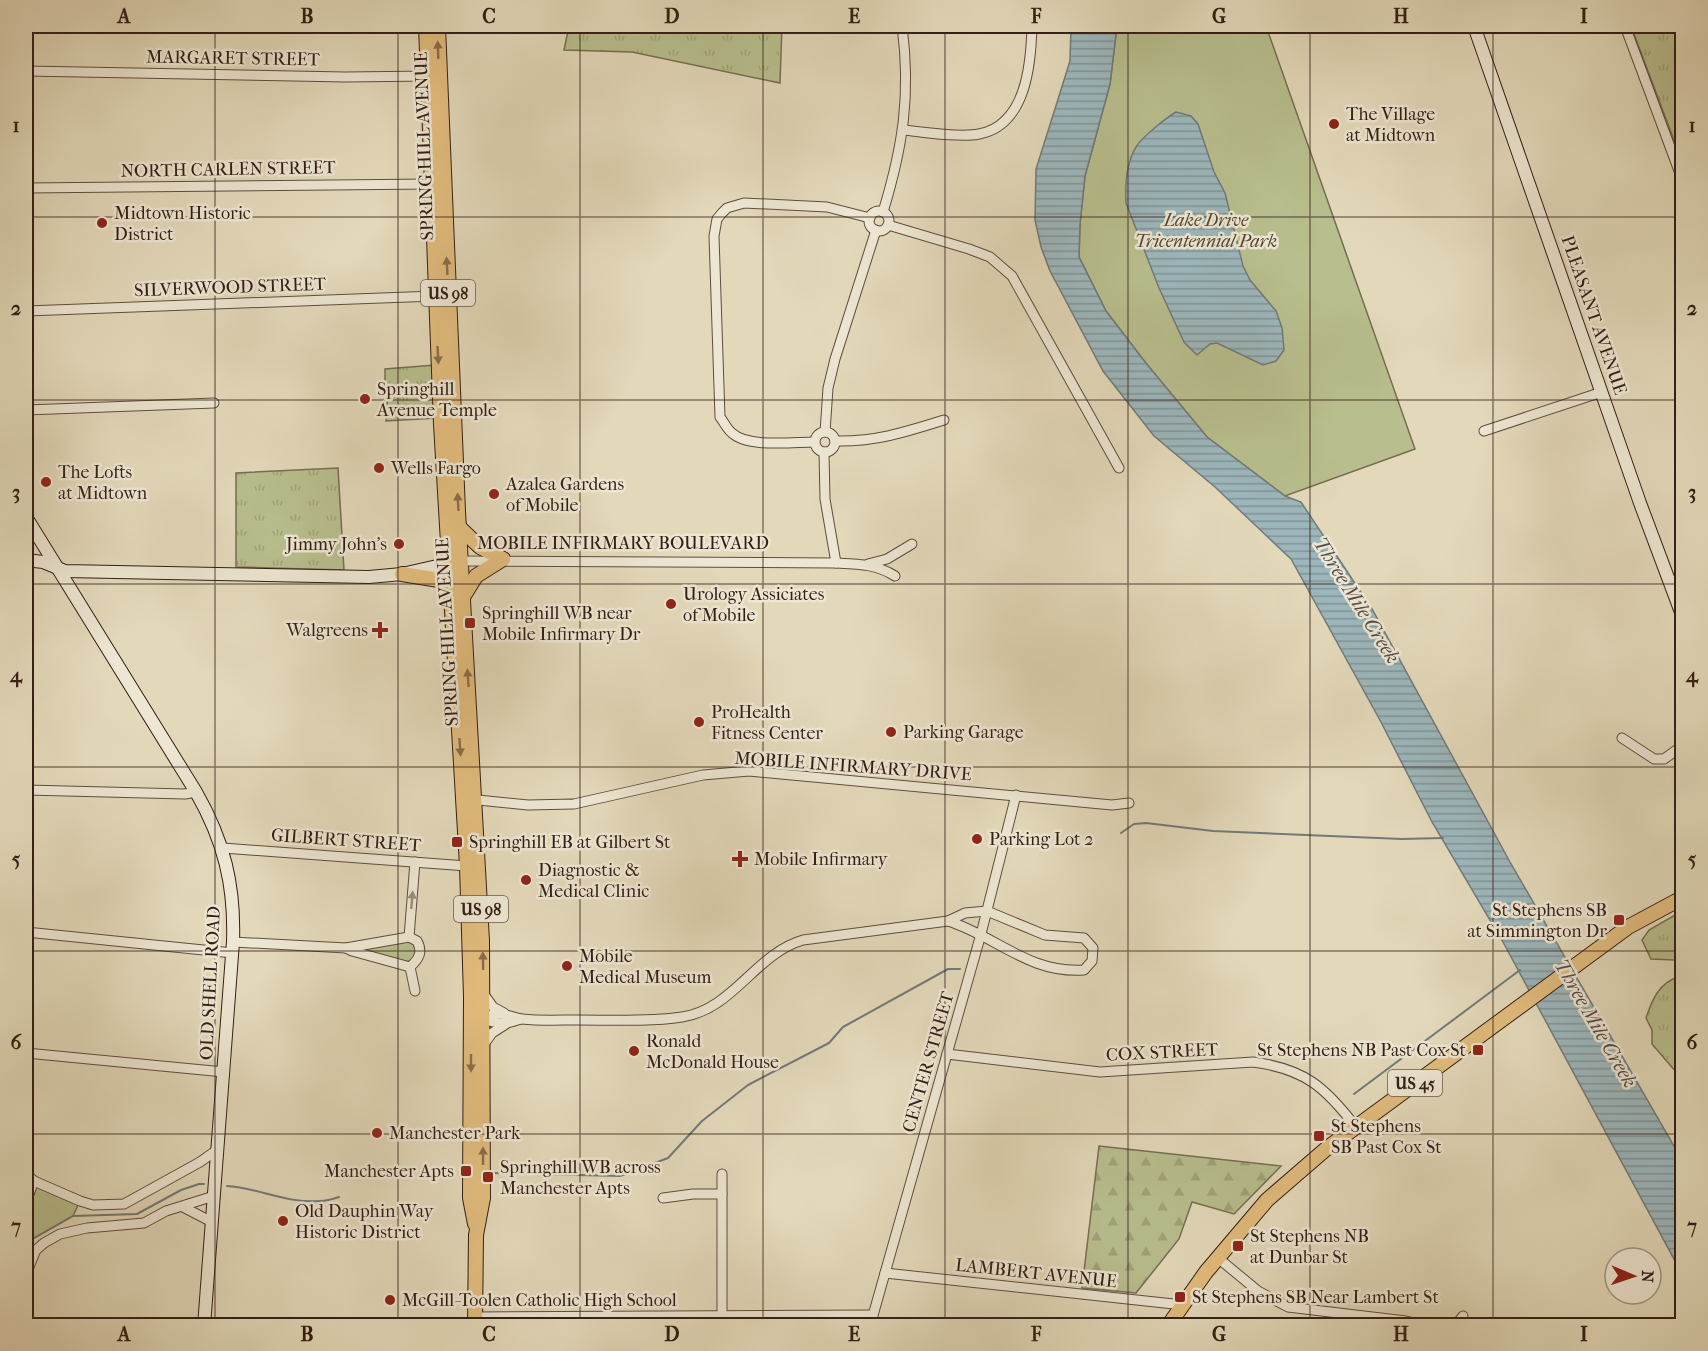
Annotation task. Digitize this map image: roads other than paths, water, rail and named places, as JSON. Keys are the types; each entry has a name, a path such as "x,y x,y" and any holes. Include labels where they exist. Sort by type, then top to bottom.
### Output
{"main road":[{"name":"SPRING HILL AVENUE","path":"426,26 433,76 459,527 450,588 469,799 483,993 477,1019 484,1044 483,1198 476,1235"},
{"name":"SPRING HILL AVENUE","path":"438,26 433,76 431,184 435,296 455,562 463,597 469,799 467,866 477,1019 470,1198 476,1235 475,1321"},
{"path":"459,527 472,542 503,560 476,576 463,597"},
{"path":"402,574 439,580 450,588"},
{"name":"US 45","path":"1168,1326 1218,1258 1267,1200 1326,1149 1628,927 1683,898"}],"street":[{"path":"883,212 896,170 904,130 906,56 902,26"},
{"path":"904,130 940,134 978,134 1001,125 1013,112 1022,93 1029,68 1032,26"},
{"name":"PLEASANT AVENUE","path":"1474,26 1640,503 1683,615"},
{"path":"1625,26 1683,179"},
{"name":"MARGARET STREET","path":"26,71 433,76"},
{"name":"NORTH CARLEN STREET","path":"26,188 431,184"},
{"path":"815,442 745,440 732,433 720,417 714,236 717,219 727,208 744,203 827,207 870,218"},
{"path":"883,212 873,213 870,218 871,227 882,230 888,225"},
{"path":"883,212 888,219 888,225"},
{"path":"888,225 969,249 990,258 1012,276 1119,468"},
{"path":"825,432 831,378 876,230"},
{"name":"SILVERWOOD STREET","path":"26,311 435,296"},
{"path":"1484,431 1602,392"},
{"path":"26,410 214,403"},
{"path":"835,441 857,442 890,437 944,420"},
{"path":"824,452 831,450 835,441 833,436 825,432"},
{"path":"824,452 817,447 815,442 817,436 825,432"},
{"path":"824,452 825,499 836,563"},
{"name":"OLD SHELL ROAD","path":"26,517 196,792 223,848 233,906 233,948 204,1326"},
{"name":"MOBILE INFIRMARY BOULEVARD","path":"868,564 893,556 912,544"},
{"name":"MOBILE INFIRMARY BOULEVARD","path":"26,560 43,562 65,571 369,577 402,574 455,562 503,560 836,563 868,564 895,576"},
{"path":"1622,738 1654,759 1664,759 1683,746"},
{"name":"MOBILE INFIRMARY DRIVE","path":"469,799 528,805 574,804 703,775 749,771 1112,805 1129,803"},
{"path":"26,790 185,794 196,792"},
{"name":"CENTER STREET","path":"870,1326 981,934 1016,795"},
{"name":"GILBERT STREET","path":"223,848 467,866"},
{"path":"409,937 415,862"},
{"path":"477,1019 491,1014 506,1019 634,1019 693,1015 704,1012 727,998 774,954 789,944 803,940 948,921 965,913 987,911 1045,935 1084,938 1094,948 1094,956 1084,970 1059,968 1026,960 981,934 948,921"},
{"path":"26,932 233,948 346,948 409,937 417,942 420,953 417,961 410,967"},
{"path":"346,948 410,967"},
{"path":"410,967 415,991"},
{"path":"483,993 506,1019"},
{"path":"484,1044 506,1019"},
{"path":"26,1053 224,1072"},
{"name":"COX STREET","path":"947,1054 1100,1072 1253,1062 1278,1065 1305,1076 1335,1099 1356,1126"},
{"path":"26,1174 34,1181 93,1205 124,1204 218,1150"},
{"path":"200,1162 216,1168"},
{"path":"722,1174 722,1315"},
{"path":"26,1202 34,1181"},
{"path":"663,1198 693,1194 722,1194"},
{"path":"26,1274 36,1250 52,1238 87,1228 144,1223 166,1211 214,1197"},
{"path":"183,1207 212,1222"},
{"path":"1218,1258 1258,1291 1288,1307 1406,1321 1426,1326"},
{"name":"LAMBERT AVENUE","path":"885,1273 1183,1305"},
{"path":"475,1321 722,1315 873,1315"},
{"path":"1455,1326 1463,1316"}],"water":[{"name":"Three Mile Creek","path":"1071,26 1117,26 1110,84 1085,176 1079,257 1106,311 1207,437 1285,496 1301,502 1372,609 1510,862 1682,1160 1682,1274 1503,942 1432,822 1381,722 1291,559 1215,487 1154,436 1103,371 1050,271 1041,247 1035,220 1036,169 1070,61"},
{"path":"1176,112 1191,116 1198,124 1214,172 1225,193 1243,266 1250,280 1276,311 1282,328 1284,350 1276,361 1263,365 1217,343 1210,344 1197,355 1184,342 1159,288 1126,203 1126,181 1130,160 1136,147 1149,133"}],"waterway":[{"path":"1121,833 1134,824 1146,823 1213,831 1402,839 1443,838"},
{"path":"492,1173 620,1176 668,1158 702,1121 748,1085 829,1043 843,1027 948,969 960,969"},
{"path":"1354,1094 1520,970"},
{"path":"26,1248 29,1241 73,1216 137,1214 181,1190 204,1184"},
{"path":"227,1186 296,1200 322,1201 339,1197"}],"place":[{"name":"The Village at Midtown","path":"1334,124"},
{"name":"Midtown Historic District","path":"102,223"},
{"name":"Springhill Avenue Temple","path":"365,399"},
{"name":"Wells Fargo","path":"379,468"},
{"name":"The Lofts at Midtown","path":"46,482"},
{"name":"Azalea Gardens of Mobile","path":"494,494"},
{"name":"Jimmy John's","path":"399,544"},
{"name":"Urology Assiciates of Mobile","path":"671,604"},
{"name":"Springhill WB near Mobile Infirmary Dr","path":"470,623"},
{"name":"Walgreens","path":"380,630"},
{"name":"ProHealth Fitness Center","path":"699,722"},
{"name":"Parking Garage","path":"891,732"},
{"name":"Parking Lot 2","path":"977,839"},
{"name":"Springhill EB at Gilbert St","path":"457,842"},
{"name":"Mobile Infirmary","path":"740,859"},
{"name":"Diagnostic & Medical Clinic","path":"526,880"},
{"name":"St Stephens SB at Simmington Dr","path":"1619,920"},
{"name":"Mobile Medical Museum","path":"567,966"},
{"name":"St Stephens NB Past Cox St","path":"1478,1050"},
{"name":"Ronald McDonald House","path":"634,1051"},
{"name":"Manchester Park","path":"377,1133"},
{"name":"St Stephens SB Past Cox St","path":"1319,1136"},
{"name":"Manchester Apts","path":"466,1171"},
{"name":"Springhill WB across Manchester Apts","path":"488,1177"},
{"name":"Old Dauphin Way Historic District","path":"283,1221"},
{"name":"St Stephens NB at Dunbar St","path":"1238,1246"},
{"name":"St Stephens SB Near Lambert St","path":"1180,1297"},
{"name":"McGill-Toolen Catholic High School","path":"390,1300"}],"park label":[{"name":"Lake Drive Tricentennial Park","path":"1206,230"}]}
